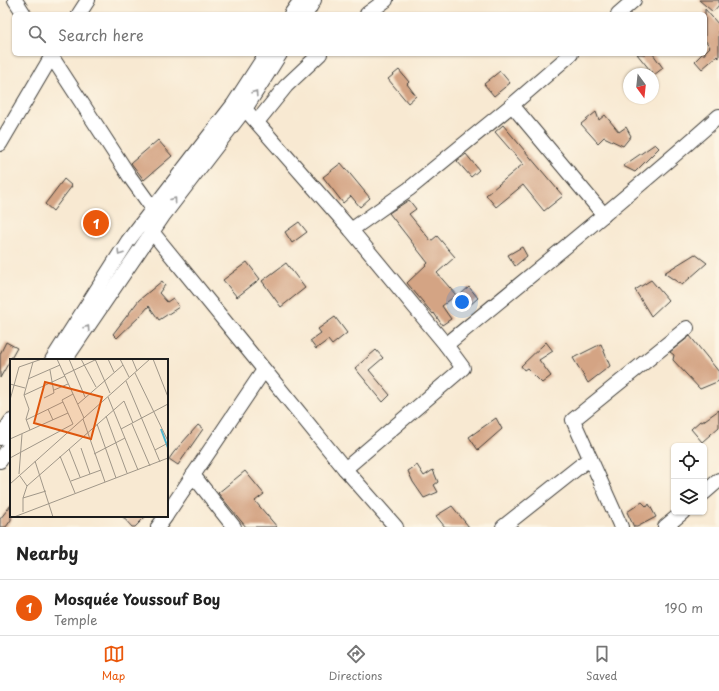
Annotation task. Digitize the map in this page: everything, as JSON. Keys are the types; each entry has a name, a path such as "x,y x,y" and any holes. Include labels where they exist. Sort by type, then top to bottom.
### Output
{"street":[{"path":"15,0 23,12"},
{"path":"80,12 88,0"},
{"path":"293,12 300,0"},
{"path":"307,12 314,0"},
{"path":"370,12 386,0"},
{"path":"620,12 634,0"},
{"path":"0,144 50,56"},
{"path":"52,56 130,177 153,209"},
{"path":"66,359 148,227 153,209 233,105 265,56"},
{"path":"53,359 128,241 163,216 245,109 279,56"},
{"path":"257,122 286,86 318,56"},
{"path":"351,230 409,189 512,105 569,56"},
{"path":"512,105 604,215"},
{"path":"245,109 351,230 446,345 463,368 344,469"},
{"path":"446,345 604,215 719,116"},
{"path":"148,227 344,469 396,527"},
{"path":"621,527 573,420 687,328"},
{"path":"168,512 264,370"},
{"path":"0,438 10,423"},
{"path":"0,461 10,446"},
{"path":"503,527 590,458"},
{"path":"193,476 234,527"},
{"path":"707,490 719,480"},
{"path":"665,527 679,515"},
{"path":"158,527 165,517"}],"building":[{"path":"699,0 719,0 719,5 713,12"},
{"path":"705,9 719,25 719,58 717,56 702,69 695,61 700,56 707,56 707,50 710,47 707,43 707,12 705,12"},
{"path":"639,56 654,56 663,68 659,71 659,68 648,68"},
{"path":"399,70 409,82 407,84 416,96 408,103 388,79"},
{"path":"500,71 510,83 494,96 484,84"},
{"path":"596,112 599,120 605,115 619,132 626,127 631,136 623,146 604,137 598,143 581,124"},
{"path":"503,125 563,196 544,211 523,185 496,207 486,195 523,164 495,132"},
{"path":"158,140 172,156 144,180 131,163"},
{"path":"655,144 659,148 635,172 623,166"},
{"path":"466,154 479,170 471,177 457,161"},
{"path":"341,163 370,198 360,207 351,196 343,203 323,177"},
{"path":"64,179 72,186 53,211 45,204"},
{"path":"409,200 416,209 409,214 431,241 437,236 455,257 437,273 456,295 442,306 451,319 442,325 434,313 433,314 407,283 428,263 389,213"},
{"path":"299,222 307,232 292,243 285,232"},
{"path":"522,247 527,256 515,266 508,255"},
{"path":"695,254 707,263 682,285 664,273"},
{"path":"247,262 260,279 237,297 223,280"},
{"path":"286,263 305,288 281,307 262,281"},
{"path":"651,280 668,300 651,316 635,290"},
{"path":"162,281 165,285 159,293 167,302 173,298 179,307 159,320 149,306 117,338 113,334 139,300"},
{"path":"469,287 478,298 470,305 461,294"},
{"path":"335,317 347,333 332,345 328,340 316,349 310,341 321,333 318,329"},
{"path":"690,336 719,372 719,381 700,389 673,360 674,355 670,352"},
{"path":"6,342 17,348 0,378 0,354"},
{"path":"546,342 553,351 539,360 551,376 542,383 527,368 524,370 521,366"},
{"path":"601,344 610,366 588,383 573,358"},
{"path":"376,350 383,358 369,370 390,395 383,402 355,368"},
{"path":"719,410 719,427 702,442 691,429 700,421 702,422"},
{"path":"496,418 502,429 478,450 469,437"},
{"path":"198,425 203,429 178,465 169,459"},
{"path":"417,465 424,476 433,470 438,482 434,485 438,492 424,498 413,482 408,471"},
{"path":"245,471 264,494 255,501 277,527 246,527 218,493"},
{"path":"642,502 647,507 649,504 656,517 637,527 634,527 627,512"},
{"path":"10,506 11,520 6,527 0,527 0,519"},
{"path":"452,506 469,527 445,527 436,516"},
{"path":"123,517 145,517 135,527 132,527"}],"place":[{"name":"Mosquée Youssouf Boy","path":"96,223"}]}
